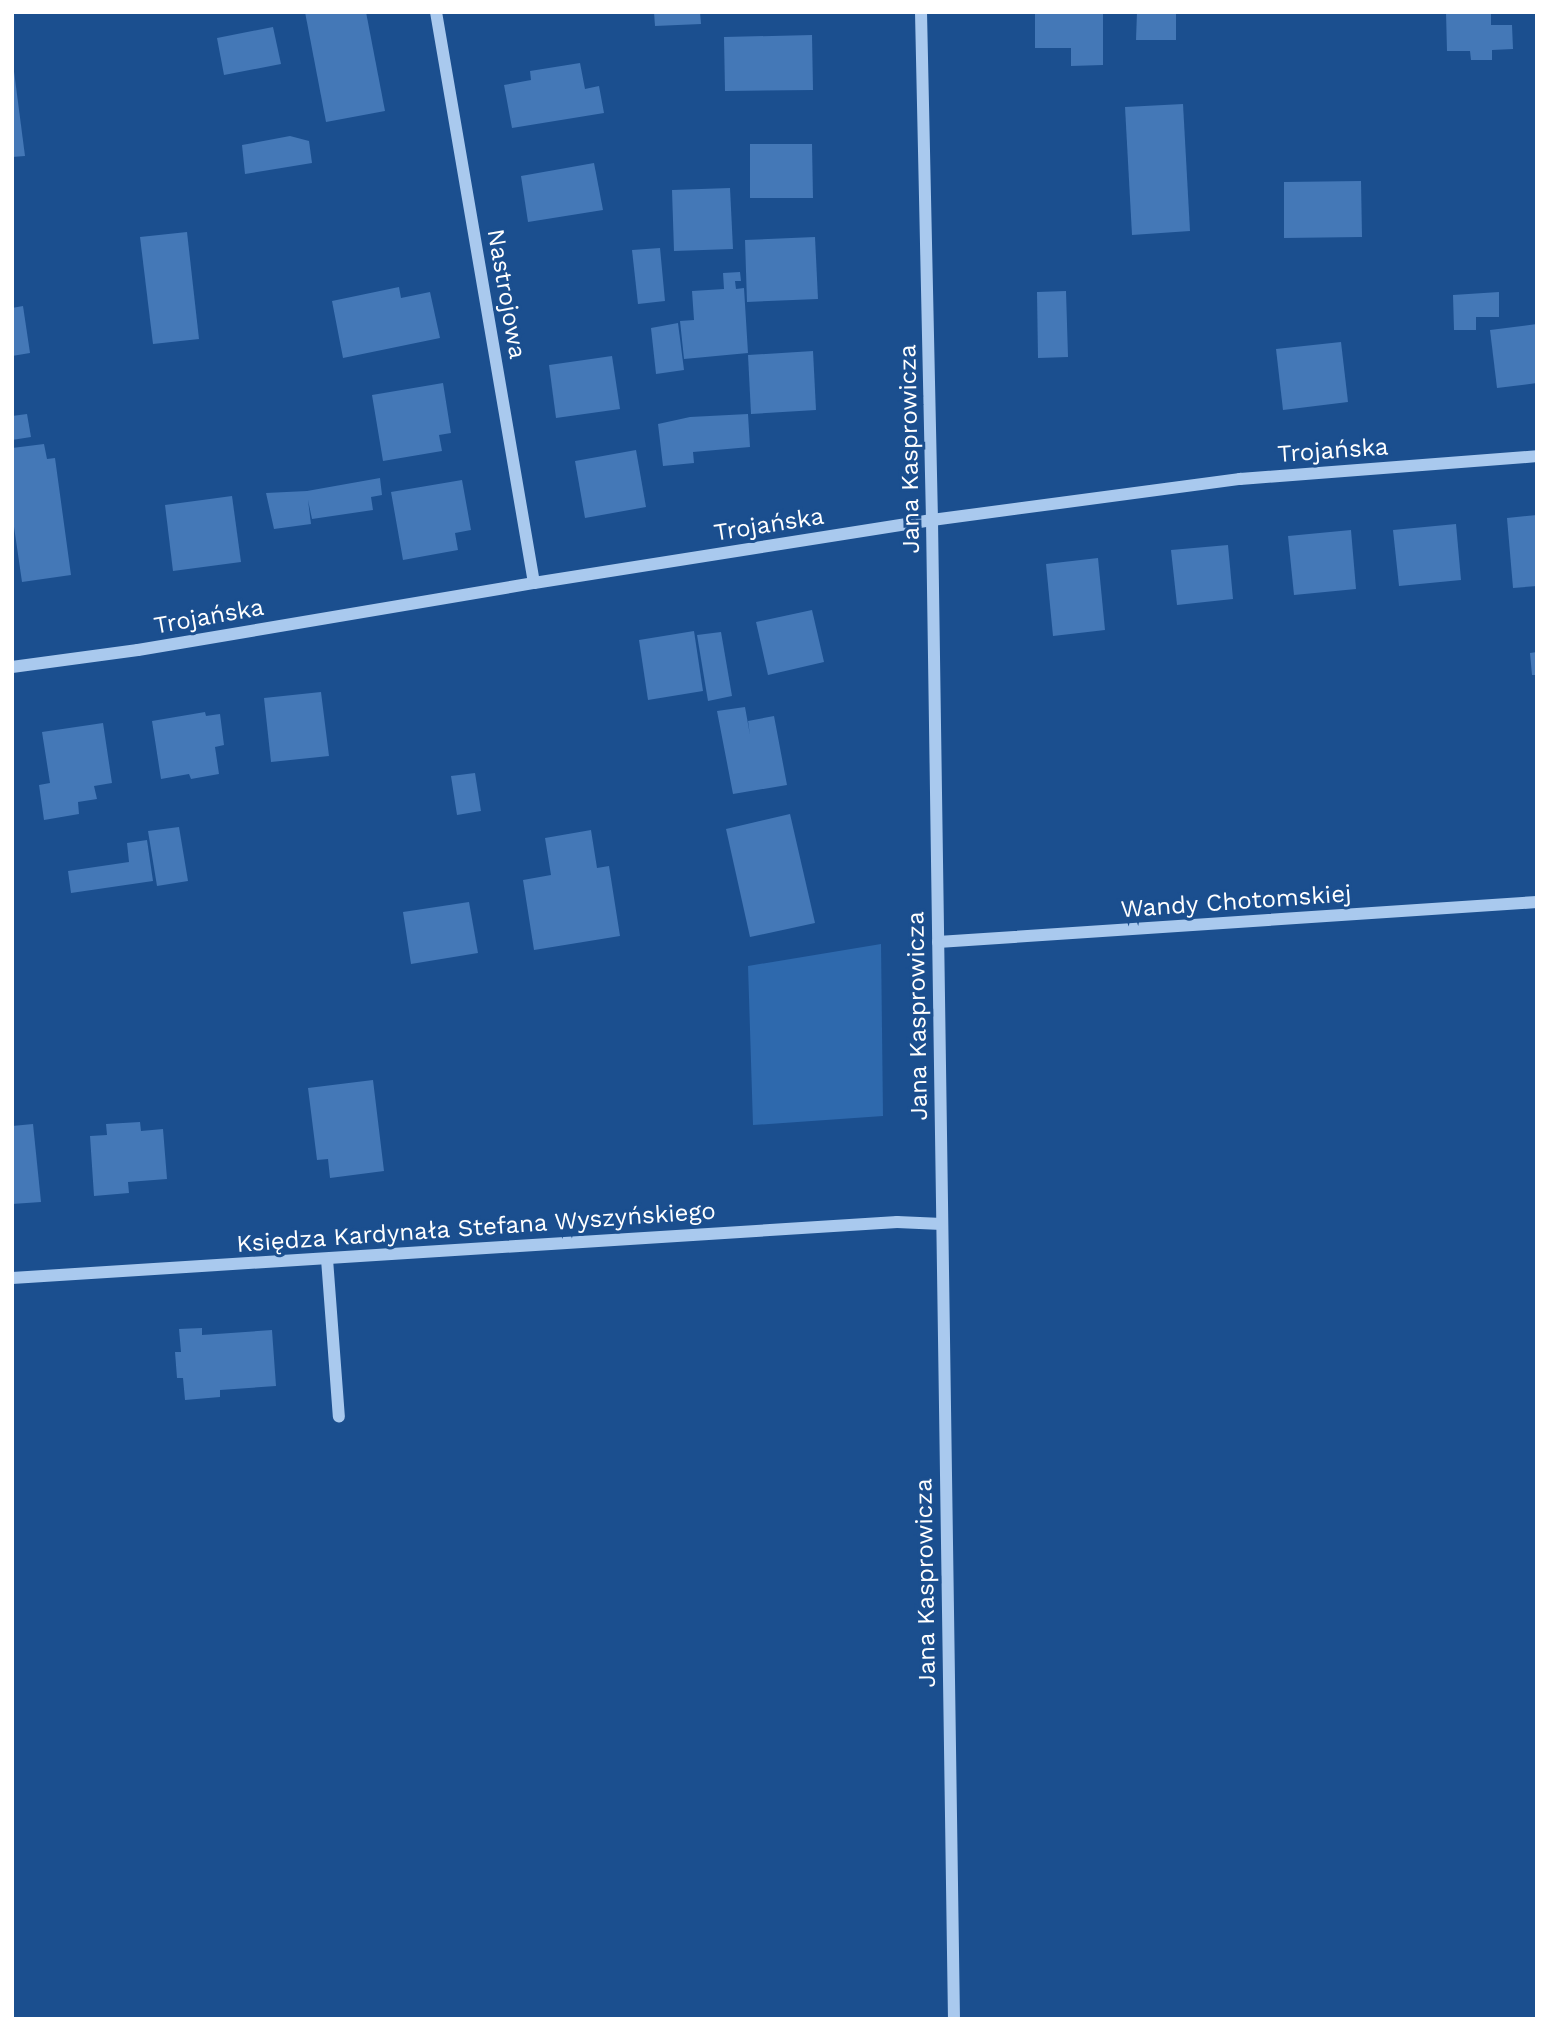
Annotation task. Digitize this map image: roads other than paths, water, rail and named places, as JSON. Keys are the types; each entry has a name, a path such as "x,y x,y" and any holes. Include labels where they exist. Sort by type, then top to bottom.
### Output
{"street":[{"name":"Nastrojowa","path":"436,12 534,583"},
{"name":"Jana Kasprowicza","path":"921,12 939,942 954,2019"},
{"name":"Trojańska","path":"12,667 138,650 534,583 932,520 1240,479 1537,456"},
{"name":"Wandy Chotomskiej","path":"939,942 1537,902"},
{"name":"Księdza Kardynała Stefana Wyszyńskiego","path":"12,1278 898,1222 942,1224"},
{"path":"327,1259 339,1417"}]}
